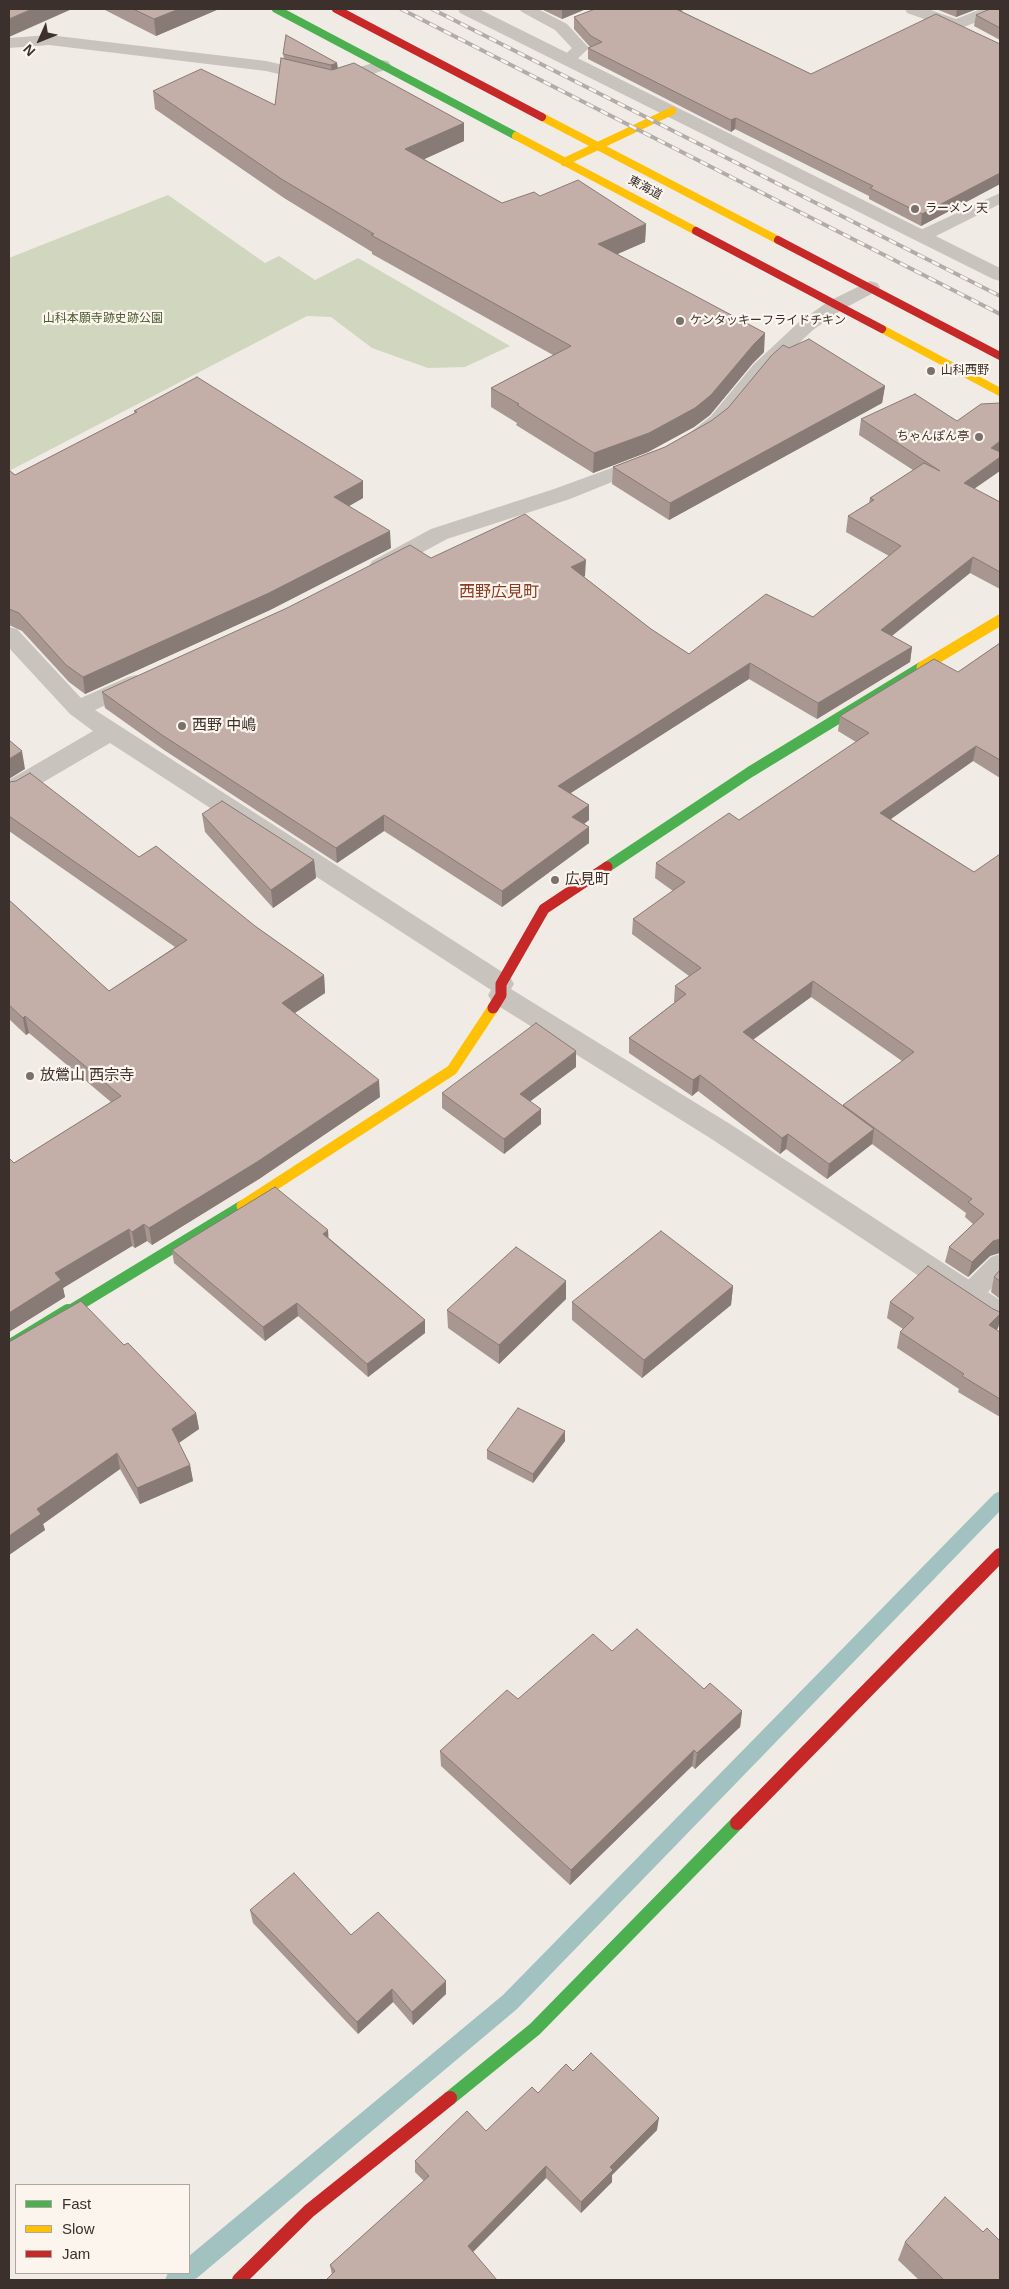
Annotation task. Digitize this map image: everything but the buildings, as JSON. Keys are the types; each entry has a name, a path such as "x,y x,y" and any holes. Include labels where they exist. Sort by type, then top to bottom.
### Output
{"main road":[{"name":"東海道","path":"276,9 1000,392"},
{"name":"東海道","path":"336,9 600,145 1000,356"},
{"path":"564,162 672,111"},
{"path":"9,1347 275,1186 452,1070 501,989 544,908 750,772 1000,620"},
{"path":"239,2280 309,2211 535,2029 1000,1555"}],"street":[{"path":"466,9 1000,275"},
{"path":"913,9 974,35"},
{"path":"956,26 995,9"},
{"path":"9,43 49,40 266,66 333,82 382,65"},
{"path":"360,576 439,534 562,494 671,450 707,429 718,420 761,368 806,326 836,305 870,287"},
{"path":"9,634 78,709 110,732 968,1296 1000,1315"},
{"path":"78,709 157,673"},
{"path":"9,791 110,732"}],"lane":[{"path":"527,9 561,27 580,48 568,59"},
{"path":"561,27 578,20"},
{"path":"922,236 1000,198"},
{"path":"968,1296 1000,1264"}],"green space":[{"name":"山科本願寺跡史跡公園","path":"168,195 265,263 279,256 315,280 358,258 510,346 465,367 428,368 372,348 331,317 307,316 9,471 9,258"}],"waterway":[{"path":"190,2269 510,2002 1000,1499"},
{"path":"176,2280 184,2274"}],"railway":[{"path":"401,9 1000,314"},
{"path":"432,9 1000,296"}],"traffic: fast":[{"path":"276,9 516,136"},
{"path":"607,867 750,772 922,667"},
{"path":"9,1347 242,1206"},
{"path":"450,2098 535,2029 737,1823"}],"traffic: slow":[{"path":"564,162 672,111"},
{"path":"542,117 778,240"},
{"path":"516,136 696,231"},
{"path":"882,329 1000,392"},
{"path":"922,667 1000,620"},
{"path":"242,1206 452,1070 493,1008"}],"traffic: jam":[{"path":"336,9 542,117"},
{"path":"696,231 882,329"},
{"path":"778,240 1000,356"},
{"path":"493,1008 501,995 501,984 544,909 607,867"},
{"path":"737,1823 1000,1555"},
{"path":"239,2280 309,2211 450,2098"}],"place":[{"name":"ラーメン 天","path":"915,209"},
{"name":"ケンタッキーフライドチキン","path":"680,321"},
{"name":"山科西野","path":"931,371"},
{"name":"ちゃんぽん亭","path":"979,437"},
{"name":"西野 中嶋","path":"182,726"},
{"name":"広見町","path":"555,880"},
{"name":"放鶯山 西宗寺","path":"30,1076"}],"district":[{"name":"西野広見町","path":"499,593"}]}
